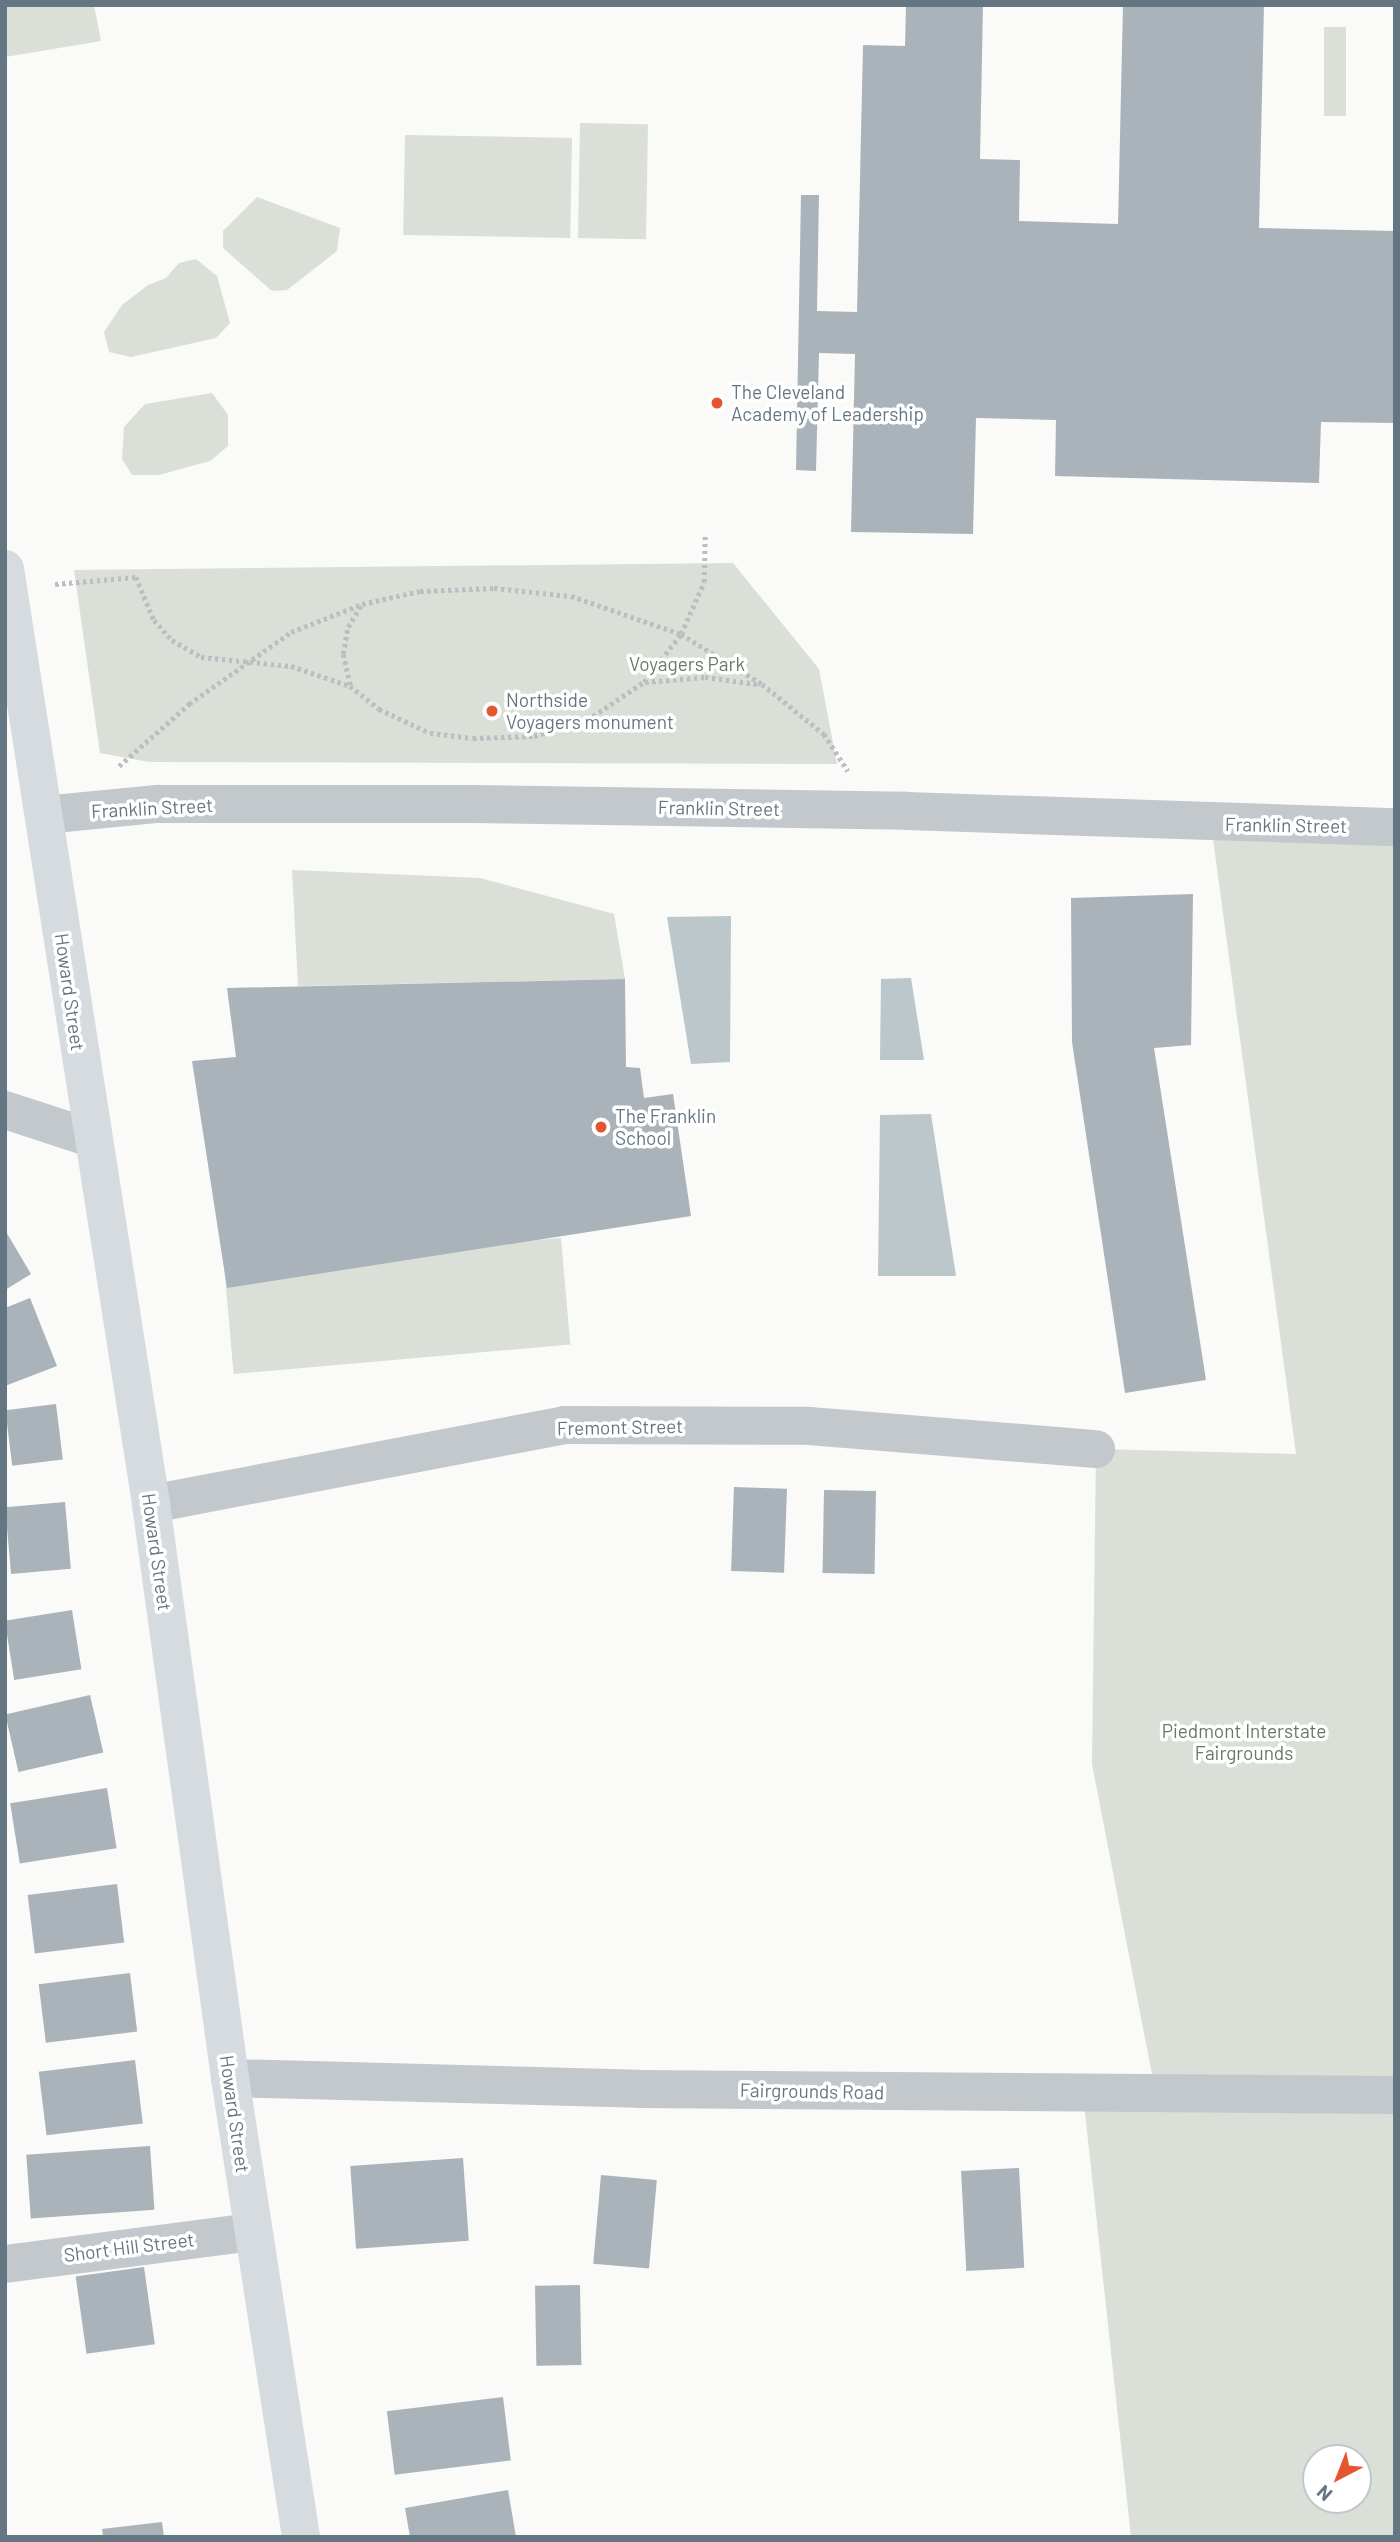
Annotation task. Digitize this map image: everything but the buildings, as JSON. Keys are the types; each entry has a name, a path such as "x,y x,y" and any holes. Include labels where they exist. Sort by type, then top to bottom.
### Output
{"street":[{"name":"Howard Street","path":"5,569 91,1138 151,1504 230,2078 301,2537"},
{"name":"Franklin Street","path":"44,815 157,804 472,804 907,811 1395,827"},
{"path":"5,1110 91,1138"},
{"name":"Fremont Street","path":"151,1504 564,1425 809,1426 1096,1450"},
{"name":"Fairgrounds Road","path":"230,2078 639,2089 1395,2095"},
{"name":"Short Hill Street","path":"5,2264 253,2232"}],"path":[{"path":"55,584 136,577 154,620 172,640 201,657 291,666 350,686 379,709 430,733 473,738 534,736 587,720 644,682 681,634 704,582 705,533"},
{"path":"118,767 244,662 291,632 362,604 420,591 494,588 571,596 681,634 762,684 824,734 856,783"},
{"path":"350,686 343,654 348,627 362,604"},
{"path":"644,682 705,677 762,684"}],"green space":[{"path":"5,5 94,5 101,41 5,57"},
{"path":"1324,27 1346,27 1346,116 1324,116"},
{"path":"580,123 648,124 646,239 578,238"},
{"path":"405,135 572,138 570,238 403,235"},
{"path":"257,197 340,228 337,251 287,290 272,291 223,248 223,231"},
{"path":"196,259 217,276 230,323 216,338 131,357 109,352 104,332 122,305 148,285 166,278 179,263"},
{"path":"212,393 228,415 228,446 210,461 159,475 132,475 122,459 124,427 145,404"},
{"name":"Voyagers Park","path":"733,563 819,669 837,764 149,762 100,753 74,570"},
{"name":"Piedmont Interstate Fairgrounds","path":"1211,824 1395,827 1395,2537 1131,2537 1083,2094 1156,2095 1092,1764 1096,1449 1296,1454"},
{"path":"292,870 480,878 614,914 625,979 298,986"},
{"path":"561,1238 570,1345 234,1374 224,1267"}],"shaded area":[{"path":"731,916 730,1062 691,1064 667,917"},
{"path":"911,978 924,1060 880,1060 881,979"},
{"path":"931,1114 956,1276 878,1276 880,1115"}],"place":[{"name":"The Cleveland Academy of Leadership","path":"717,403"},
{"name":"Northside Voyagers monument","path":"492,711"},
{"name":"The Franklin School","path":"601,1127"}]}
